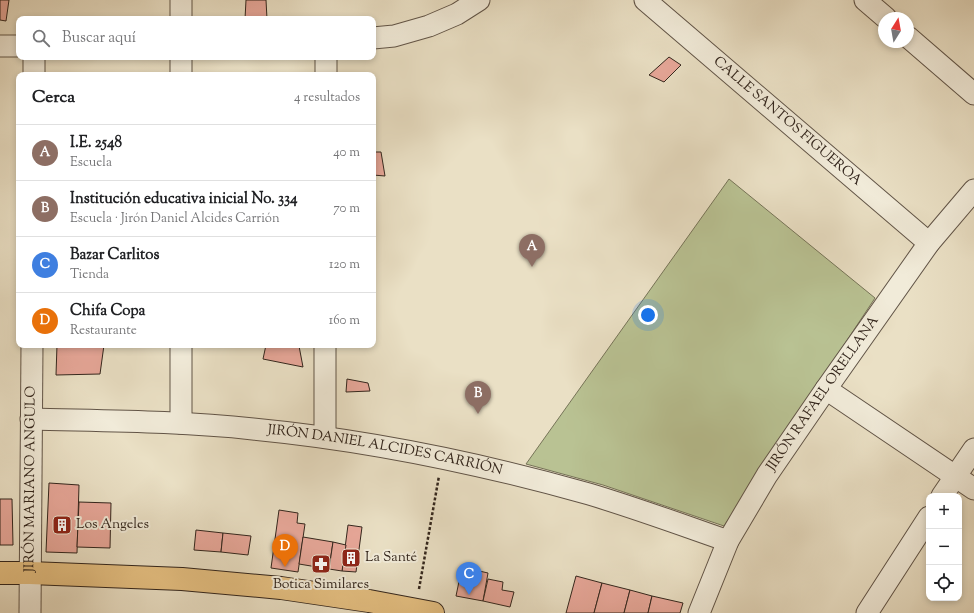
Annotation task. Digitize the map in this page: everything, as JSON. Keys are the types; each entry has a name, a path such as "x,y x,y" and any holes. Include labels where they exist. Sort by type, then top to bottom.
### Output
{"main road":[{"path":"0,573 182,579 281,588 424,611"}],"street":[{"path":"181,0 181,16"},
{"path":"376,38 394,36 429,26 456,14 479,0"},
{"name":"CALLE SANTOS FIGUEROA","path":"645,0 929,243"},
{"path":"866,0 879,12"},
{"path":"914,42 974,94"},
{"path":"0,46 16,46"},
{"path":"34,60 34,72"},
{"path":"181,60 181,72"},
{"path":"326,60 326,72"},
{"name":"JIRÓN RAFAEL ORELLANA","path":"699,613 728,541 767,475 929,243 974,190"},
{"name":"JIRÓN MARIANO ANGULO","path":"30,613 32,348"},
{"path":"181,348 181,423"},
{"path":"325,348 325,437"},
{"path":"826,389 974,489"},
{"name":"JIRÓN DANIEL ALCIDES CARRIÓN","path":"31,420 181,423 253,428 325,437 390,448 519,475 591,495 728,541"},
{"path":"944,493 974,449"},
{"path":"868,613 926,522"}],"path":[{"path":"424,611 442,458"}],"green space":[{"path":"729,179 875,298 724,526 603,485 526,464"}],"building":[{"path":"0,0 9,0 6,21 0,20"},
{"path":"246,0 266,0 267,16 245,16"},
{"path":"669,57 681,65 664,82 649,75"},
{"path":"376,152 381,152 385,176 376,175"},
{"path":"57,348 104,348 100,374 56,375"},
{"path":"265,348 299,348 303,367 263,359"},
{"path":"347,379 368,383 370,391 346,392"},
{"name":"Los Angeles","path":"49,483 79,485 77,553 46,552"},
{"path":"0,499 12,499 13,545 0,545"},
{"path":"79,502 111,503 110,548 77,547"},
{"path":"279,510 298,513 297,523 305,524 298,572 271,568"},
{"name":"La Santé","path":"348,525 362,527 356,572 342,571"},
{"path":"196,530 223,533 221,552 194,550"},
{"path":"223,533 251,536 248,555 221,552"},
{"path":"303,537 333,542 329,569 299,564"},
{"path":"333,542 346,545 342,571 329,569"},
{"path":"462,567 488,573 483,601 456,596"},
{"path":"576,576 602,583 594,613 566,613"},
{"path":"488,579 503,582 502,590 514,592 510,607 483,601"},
{"path":"602,583 630,590 624,613 594,613"},
{"path":"630,590 652,596 648,613 624,613"},
{"path":"652,596 683,603 680,613 648,613"}],"place":[{"name":"I.E. 2548","path":"532,267"},
{"name":"Institución educativa inicial No. 334","path":"478,414"},
{"name":"Los Angeles","path":"62,525"},
{"name":"La Santé","path":"351,558"},
{"name":"Botica Similares","path":"321,564"},
{"name":"Chifa Copa","path":"285,567"},
{"name":"Bazar Carlitos","path":"469,595"}]}
